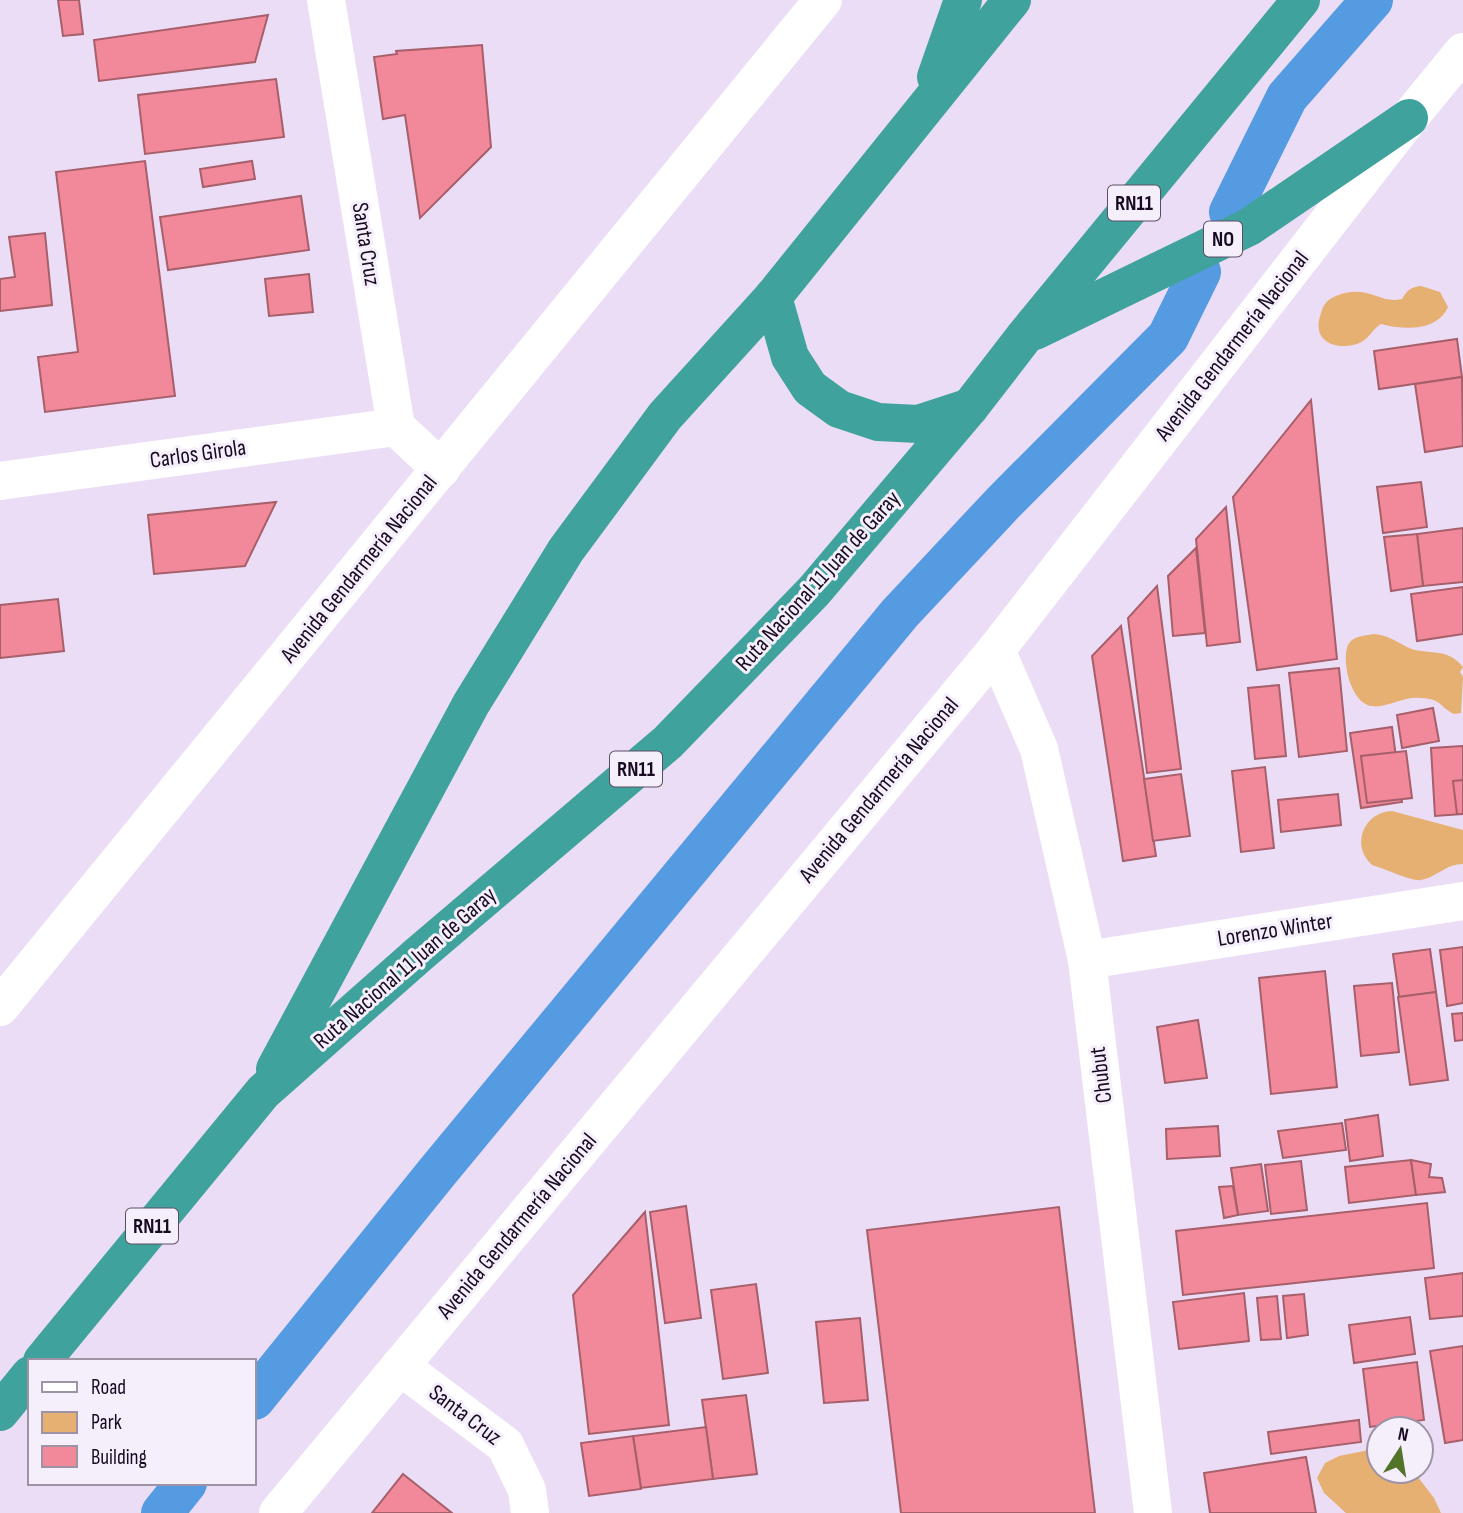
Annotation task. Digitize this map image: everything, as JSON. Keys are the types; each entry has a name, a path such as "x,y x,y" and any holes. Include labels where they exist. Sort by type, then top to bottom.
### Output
{"highway":[{"path":"927,103 963,0"},
{"name":"Ruta Nacional 11 Juan de Garay","path":"263,1092 471,704 566,550 665,416 773,297 1012,0"},
{"name":"Ruta Nacional 11 Juan de Garay","path":"44,1359 263,1092 418,955 668,742 814,591 970,407 1024,337 1301,0"},
{"name":"NO","path":"1024,337 1249,227 1409,118"},
{"path":"773,297 790,357 810,388 839,409 878,422 918,424 970,407"},
{"path":"0,1412 28,1378"}],"main road":[{"name":"Santa Cruz","path":"326,0 397,427"},
{"name":"Avenida Gendarmería Nacional","path":"0,1007 823,0"},
{"name":"Avenida Gendarmería Nacional","path":"278,1513 996,650 1463,52"},
{"path":"1409,118 1463,84"},
{"path":"397,427 441,469"},
{"name":"Carlos Girola","path":"0,481 397,427"},
{"name":"Chubut","path":"996,650 1039,750 1087,960 1153,1513"},
{"name":"Lorenzo Winter","path":"1087,960 1463,901"},
{"name":"Santa Cruz","path":"400,1366 505,1445 527,1490 530,1513"}],"green space":[{"path":"1421,286 1440,292 1448,307 1436,321 1409,328 1381,324 1361,342 1348,346 1332,344 1322,337 1319,330 1321,313 1332,298 1355,292 1386,299 1402,299 1410,290"},
{"path":"1374,634 1390,638 1412,649 1442,654 1456,660 1463,667 1460,672 1463,677 1461,713 1454,714 1428,699 1411,698 1382,706 1365,704 1351,685 1347,672 1347,648 1354,639"},
{"path":"1392,811 1463,830 1463,864 1421,880 1372,865 1362,848 1363,831 1374,817"},
{"path":"1365,1451 1365,1485 1424,1485 1441,1513 1346,1513 1324,1493 1317,1478 1325,1463 1339,1456"}],"building":[{"path":"58,0 79,0 83,34 63,36"},
{"path":"268,15 255,62 99,81 94,40"},
{"path":"482,45 491,147 420,218 405,115 383,119 374,57 397,54 396,51"},
{"path":"276,79 284,137 145,154 138,95"},
{"path":"145,161 175,396 45,412 38,357 78,352 56,172"},
{"path":"252,161 255,179 203,187 200,169"},
{"path":"301,196 309,250 168,270 160,217"},
{"path":"45,233 52,305 0,311 0,279 15,277 9,237"},
{"path":"309,274 313,312 269,316 265,279"},
{"path":"1457,339 1462,377 1379,389 1374,351"},
{"path":"1462,377 1463,446 1425,452 1415,384"},
{"path":"1311,400 1337,659 1257,670 1233,497"},
{"path":"1421,482 1427,527 1383,533 1377,487"},
{"path":"276,502 245,566 154,574 148,515"},
{"path":"1226,507 1240,642 1207,646 1196,539"},
{"path":"1463,528 1463,582 1423,586 1417,534"},
{"path":"1417,534 1423,586 1391,591 1384,537"},
{"path":"1196,548 1205,633 1173,636 1168,576"},
{"path":"1157,586 1181,769 1147,773 1128,618"},
{"path":"1463,587 1463,634 1417,641 1411,594"},
{"path":"58,599 64,651 0,658 0,605"},
{"path":"1121,626 1156,856 1123,861 1092,656"},
{"path":"1339,668 1347,751 1299,757 1289,673"},
{"path":"1279,685 1286,756 1255,759 1248,688"},
{"path":"1433,708 1439,741 1402,748 1397,715"},
{"path":"1392,727 1402,802 1361,808 1350,733"},
{"path":"1463,746 1463,814 1435,816 1431,748"},
{"path":"1406,751 1412,798 1367,803 1361,756"},
{"path":"1265,767 1274,848 1241,852 1232,771"},
{"path":"1181,774 1190,836 1153,841 1144,779"},
{"path":"1463,780 1463,814 1457,814 1453,781"},
{"path":"1338,794 1341,825 1281,832 1278,800"},
{"path":"1463,947 1463,1003 1447,1006 1440,950"},
{"path":"1430,949 1436,992 1399,997 1393,954"},
{"path":"1325,971 1337,1087 1271,1094 1259,978"},
{"path":"1392,983 1399,1052 1361,1056 1354,986"},
{"path":"1436,992 1448,1080 1410,1085 1398,997"},
{"path":"1463,1013 1463,1040 1455,1041 1452,1014"},
{"path":"1198,1020 1207,1078 1165,1083 1157,1027"},
{"path":"1378,1115 1383,1156 1350,1161 1345,1120"},
{"path":"1342,1123 1346,1150 1283,1158 1278,1131"},
{"path":"1218,1126 1220,1156 1167,1159 1166,1129"},
{"path":"1411,1160 1416,1195 1349,1203 1345,1167"},
{"path":"1411,1160 1431,1164 1429,1177 1442,1178 1445,1192 1416,1195"},
{"path":"1301,1161 1307,1210 1271,1214 1265,1165"},
{"path":"1261,1164 1268,1211 1238,1215 1231,1168"},
{"path":"1233,1186 1238,1215 1224,1218 1219,1187"},
{"path":"1427,1203 1434,1268 1183,1295 1176,1231"},
{"path":"686,1206 701,1318 665,1323 650,1212"},
{"path":"1059,1207 1095,1513 901,1513 867,1230"},
{"path":"645,1212 669,1425 589,1434 573,1295"},
{"path":"1463,1273 1463,1316 1430,1319 1425,1278"},
{"path":"756,1284 768,1373 723,1379 711,1290"},
{"path":"1244,1293 1249,1341 1179,1349 1173,1302"},
{"path":"1304,1294 1308,1335 1287,1338 1283,1296"},
{"path":"1277,1296 1281,1339 1261,1340 1257,1298"},
{"path":"1410,1317 1415,1354 1354,1363 1349,1325"},
{"path":"860,1318 868,1400 824,1403 816,1322"},
{"path":"1463,1346 1463,1440 1445,1443 1430,1351"},
{"path":"1417,1362 1423,1415 1369,1415 1363,1369"},
{"path":"746,1395 757,1474 713,1479 702,1400"},
{"path":"1359,1420 1361,1442 1271,1454 1268,1432"},
{"path":"706,1427 713,1479 641,1488 633,1436"},
{"path":"633,1436 641,1489 589,1496 581,1443"},
{"path":"1306,1457 1316,1513 1210,1513 1204,1473"},
{"path":"403,1474 452,1513 372,1513"}],"waterway":[{"path":"1230,212 1287,97 1372,0"},
{"path":"256,1397 438,1171 900,613 1003,503 1168,337 1200,272"},
{"path":"162,1513 184,1485"}]}
